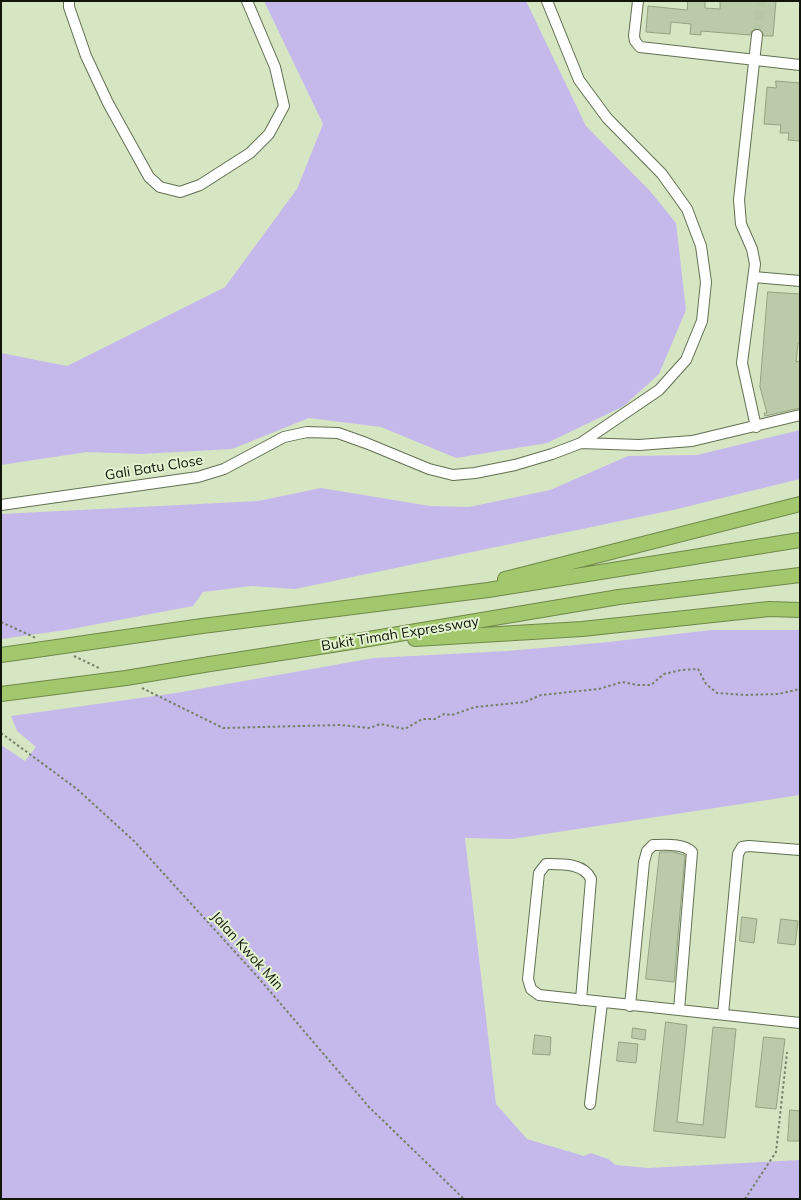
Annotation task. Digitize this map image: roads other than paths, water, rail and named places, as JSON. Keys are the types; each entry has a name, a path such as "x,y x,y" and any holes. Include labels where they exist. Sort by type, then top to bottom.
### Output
{"highway":[{"path":"488,590 495,582 505,579 800,504"},
{"path":"1,655 202,626 488,590 800,540"},
{"name":"Bukit Timah Expressway","path":"1,694 126,678 619,597 800,575"},
{"path":"344,643 582,629 769,609 800,610"}],"street":[{"path":"69,1 69,7 86,56 108,103 148,177 160,187 180,192 200,185 250,153 269,134 284,106 274,67 247,1"},
{"path":"547,1 579,80 607,118 662,174 687,209 701,246 706,282 702,321 686,360 659,390 581,443"},
{"path":"638,1 634,36 635,41 640,46 800,65"},
{"path":"756,427 742,363 754,277 754,257 741,224 739,200 758,35"},
{"path":"754,277 800,281"},
{"path":"581,443 639,445 692,441 800,415"},
{"name":"Gali Batu Close","path":"1,506 198,477 224,469 284,437 307,432 338,433 429,469 453,475 475,473 515,465 581,443"},
{"path":"630,1006 644,862 647,851 653,844 678,846 689,848 692,852 679,1010"},
{"path":"723,1014 738,854 742,847 749,846 800,850"},
{"path":"581,1000 591,879 588,872 581,867 546,864 539,873 528,979 531,989 539,995 602,1003 800,1023"},
{"path":"590,1104 602,1003"}],"tunnel":[{"path":"757,35 761,1"}]}
